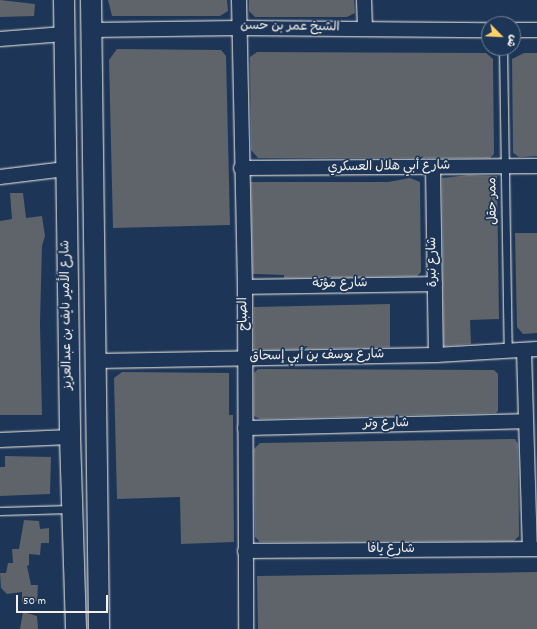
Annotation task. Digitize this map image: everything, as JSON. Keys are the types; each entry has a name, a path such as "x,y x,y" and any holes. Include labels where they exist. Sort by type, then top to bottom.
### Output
{"street":[{"name":"شارع الأمير نايف بن عبدالعزيز","path":"64,0 70,437 76,629"},
{"path":"90,0 97,361 99,629"},
{"name":"الصباح","path":"239,0 241,168 245,286 246,629"},
{"path":"364,0 365,30"},
{"name":"الشيخ عمر بن حسن","path":"91,30 239,28 481,30"},
{"path":"521,30 537,30"},
{"path":"0,39 64,34"},
{"name":"شارع أبي هلال العسكري","path":"241,168 433,168 505,165 537,166"},
{"name":"شارع نبرة","path":"433,168 436,355"},
{"path":"0,177 66,169"},
{"name":"شارع مؤتة","path":"245,286 435,284"},
{"path":"530,349 526,421 533,549"},
{"name":"شارع يوسف بن أبي إسحاق","path":"97,361 436,355 508,353 530,349"},
{"name":"شارع وتر","path":"245,428 526,421"},
{"path":"0,440 70,437"},
{"name":"شارع يافا","path":"245,551 533,549"}],"lane":[{"name":"ممر حقل","path":"504,56 508,353"},
{"path":"0,511 73,509"}],"building":[{"path":"0,0 35,4 34,16 0,17"},
{"path":"108,0 227,0 228,11 220,16 112,16"},
{"path":"249,0 354,0 355,13 347,17 255,17 249,11"},
{"path":"117,49 221,50 226,56 230,225 113,228 109,60"},
{"path":"257,52 481,53 481,56 490,56 493,59 494,154 490,158 258,158 251,150 250,57"},
{"path":"524,53 537,53 537,156 519,157 513,153 512,59 521,56"},
{"path":"469,175 497,176 499,319 470,320 471,344 444,346 442,178"},
{"path":"410,178 420,182 421,272 417,276 284,278 284,275 253,274 251,182 388,182"},
{"path":"10,193 23,193 26,218 42,216 45,236 42,246 40,323 42,415 0,415 0,221 12,219"},
{"path":"515,233 537,233 537,333 523,334 517,327"},
{"path":"390,304 390,347 254,350 254,307"},
{"path":"258,369 494,370 498,374 498,411 496,413 260,419 254,416 254,373"},
{"path":"122,372 229,373 229,415 233,415 234,542 181,544 180,497 117,499 114,378"},
{"path":"515,439 518,444 519,536 514,541 260,542 255,537 254,449 260,443"},
{"path":"5,456 51,457 50,494 0,496 0,467 5,467"},
{"path":"24,520 39,521 40,529 49,528 49,543 41,543 40,555 29,554 29,565 27,566 31,585 38,585 37,601 22,602 22,592 7,594 1,588 0,573 6,573 8,563 13,563 12,549 19,549"},
{"path":"537,572 537,629 258,629 257,576"},
{"path":"23,612 37,616 38,629 20,629"}]}
